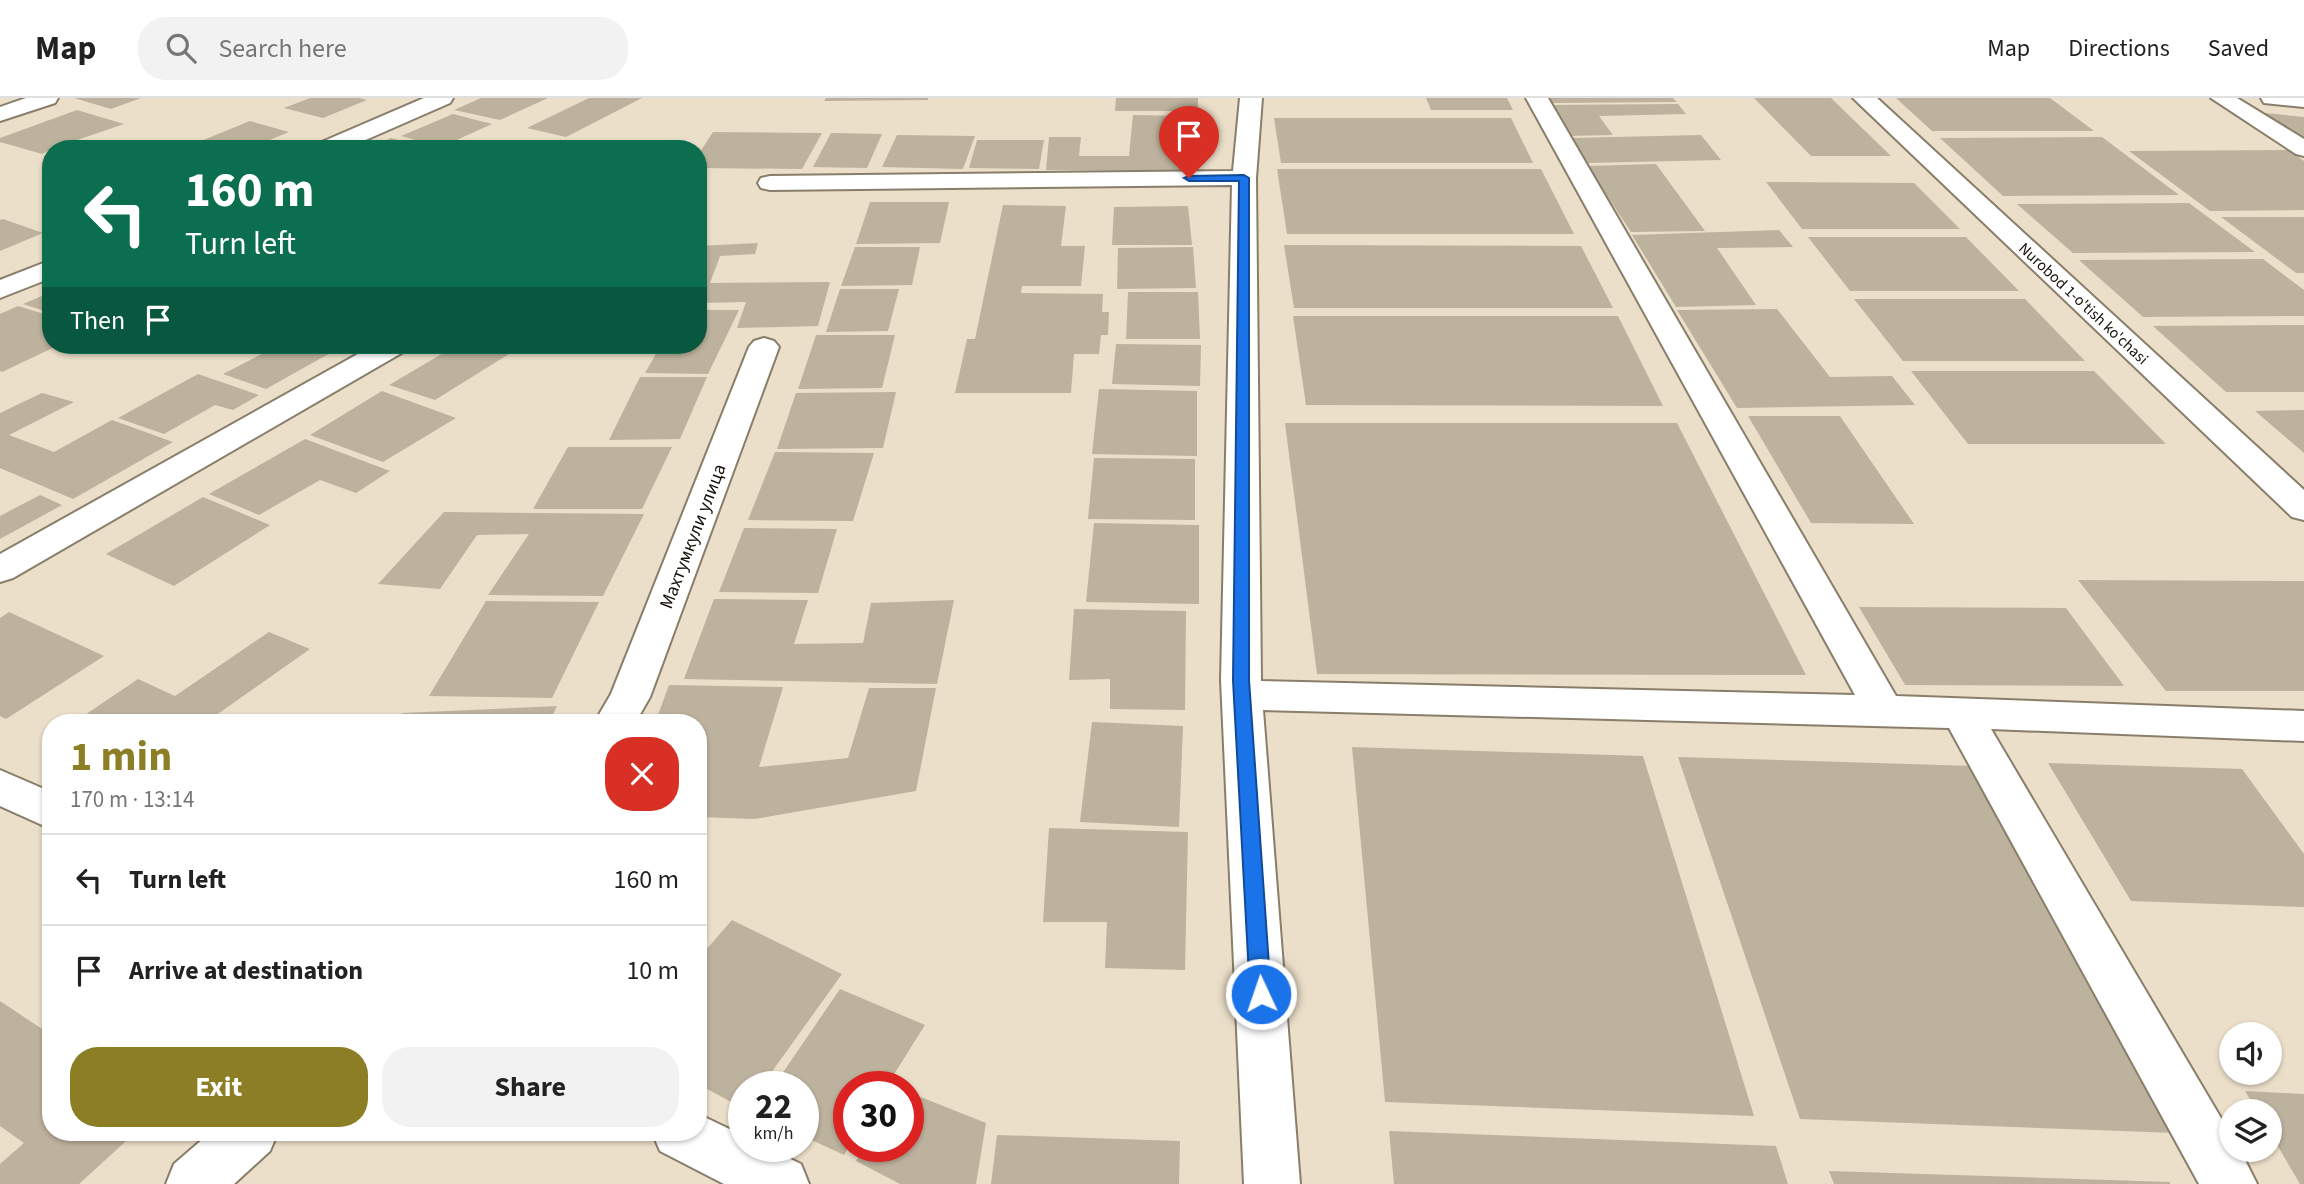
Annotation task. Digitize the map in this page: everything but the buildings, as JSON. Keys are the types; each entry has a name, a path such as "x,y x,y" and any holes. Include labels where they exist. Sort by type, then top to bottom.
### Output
{"street":[{"path":"0,114 47,98"},
{"path":"346,140 442,98"},
{"path":"1251,98 1244,178 1242,695 1272,1184"},
{"path":"1537,98 1884,711"},
{"name":"Nurobod 1-o'tish ko'chasi","path":"1864,98 2304,509"},
{"path":"2222,98 2304,149"},
{"path":"2273,98 2304,101"},
{"path":"770,183 1244,178"},
{"path":"0,290 42,272"},
{"name":"Махтумкули улица","path":"620,714 630,697 764,347"},
{"path":"0,570 379,354"},
{"path":"1242,695 1961,713 2304,726"},
{"path":"1961,713 2229,1184"},
{"path":"0,787 42,808"},
{"path":"194,1184 241,1141"},
{"path":"697,1141 781,1184"}],"route":[{"path":"1189,178 1244,178 1241,680 1261,994"}]}
